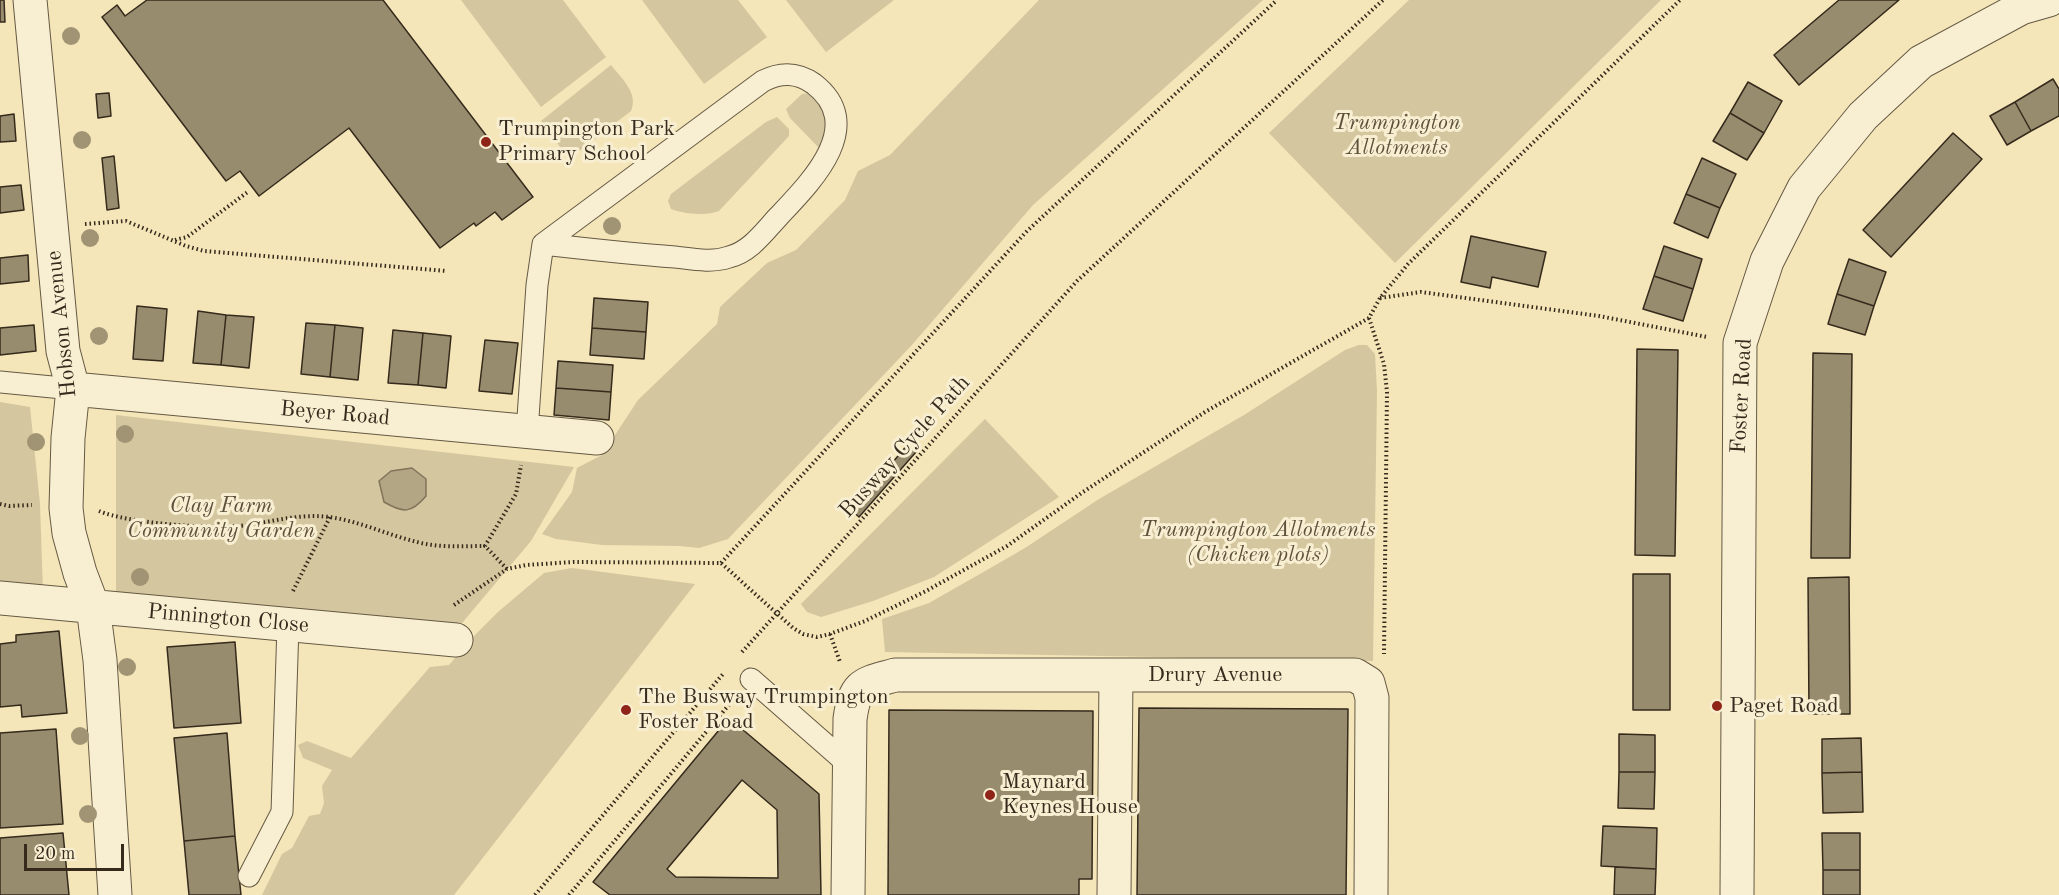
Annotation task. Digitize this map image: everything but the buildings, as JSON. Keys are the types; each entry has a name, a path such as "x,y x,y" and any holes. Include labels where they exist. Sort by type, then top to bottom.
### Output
{"street":[{"name":"Hobson Avenue","path":"30,0 63,351 73,389 68,438 66,508 69,533 80,573 93,607 100,660 115,895"},
{"name":"Foster Road","path":"1737,895 1740,343 1767,261 1804,188 1863,116 1921,62 2021,8 2049,0"},
{"name":"Beyer Road","path":"73,389 597,438"},
{"name":"Pinnington Close","path":"0,598 442,639"},
{"name":"Drury Avenue","path":"849,765 853,697 867,683 895,675 1355,675 1368,683 1372,698 1371,895"},
{"path":"1114,895 1116,675"},
{"path":"848,895 849,765"}],"lane":[{"path":"527,432 537,285 543,244 763,81 775,75 785,74 808,80 830,103 837,128 832,150 814,177 790,204 750,246 740,253 728,258 704,260 543,244"},
{"path":"0,382 73,389"},
{"path":"249,876 282,812 282,625"},
{"path":"751,679 849,765"}],"path":[{"path":"721,563 1027,231 1277,0"},
{"name":"Busway Cycle Path","path":"738,657 1077,281 1383,0"},
{"path":"442,639 431,625 460,600 507,569 543,563 721,563 776,614 803,634 818,637 865,621 926,591 1007,546 1083,492 1204,412 1369,318 1380,298 1408,264 1680,0"},
{"path":"170,240 187,237 249,191"},
{"path":"107,221 126,221 170,240 204,251 447,271"},
{"path":"1380,298 1421,292 1496,301 1599,316 1740,343"},
{"path":"1369,318 1384,364 1387,392 1384,656"},
{"path":"485,546 516,494 527,432"},
{"path":"66,508 95,509 107,514 191,525 239,526 311,516 330,517 419,543 442,546 485,546 507,569"},
{"path":"282,625 330,517"},
{"path":"535,895 723,674"},
{"path":"569,895 751,679"}],"green space":[{"path":"461,0 563,0 606,57 541,107"},
{"path":"642,0 738,0 767,37 704,84"},
{"path":"786,0 894,0 826,52"},
{"path":"1039,0 1263,0 1033,205 911,346 728,539 699,548 602,545 556,539 542,534 572,492 577,468 602,455 638,400 717,324 720,307 767,263 796,250 845,200 858,171 890,155"},
{"name":"Trumpington Allotments","path":"1409,0 1661,0 1395,263 1269,133"},
{"path":"611,65 631,92 633,104 631,111 569,159 541,121"},
{"path":"811,93 824,112 825,125 820,149 790,118 786,109 802,94"},
{"path":"777,117 789,129 789,136 719,211 695,214 671,209 668,201 671,194 766,122"},
{"name":"Trumpington Allotments (Chicken plots)","path":"1367,345 1375,354 1377,391 1373,661 885,652 882,619 929,603 987,570 1099,499 1244,415 1345,350"},
{"path":"0,402 30,407 40,504 43,592 0,589"},
{"name":"Clay Farm Community Garden","path":"116,415 574,467 531,541 452,635 116,599"},
{"path":"985,419 1059,497 934,577 873,601 821,617 807,612 801,604"},
{"path":"572,568 695,584 454,895 262,895 282,854 292,848 309,816 320,814 324,803 322,786 332,770 303,758 298,745 307,741 351,758 430,667 449,665 498,612 544,573"}],"shaded area":[{"path":"412,468 426,479 426,496 416,506 406,510 384,502 379,481 391,471"}],"place":[{"name":"Trumpington Park Primary School","path":"486,142"},
{"name":"Paget Road","path":"1717,706"},
{"name":"The Busway Trumpington Foster Road","path":"626,710"},
{"name":"Maynard Keynes House","path":"990,795"}]}
